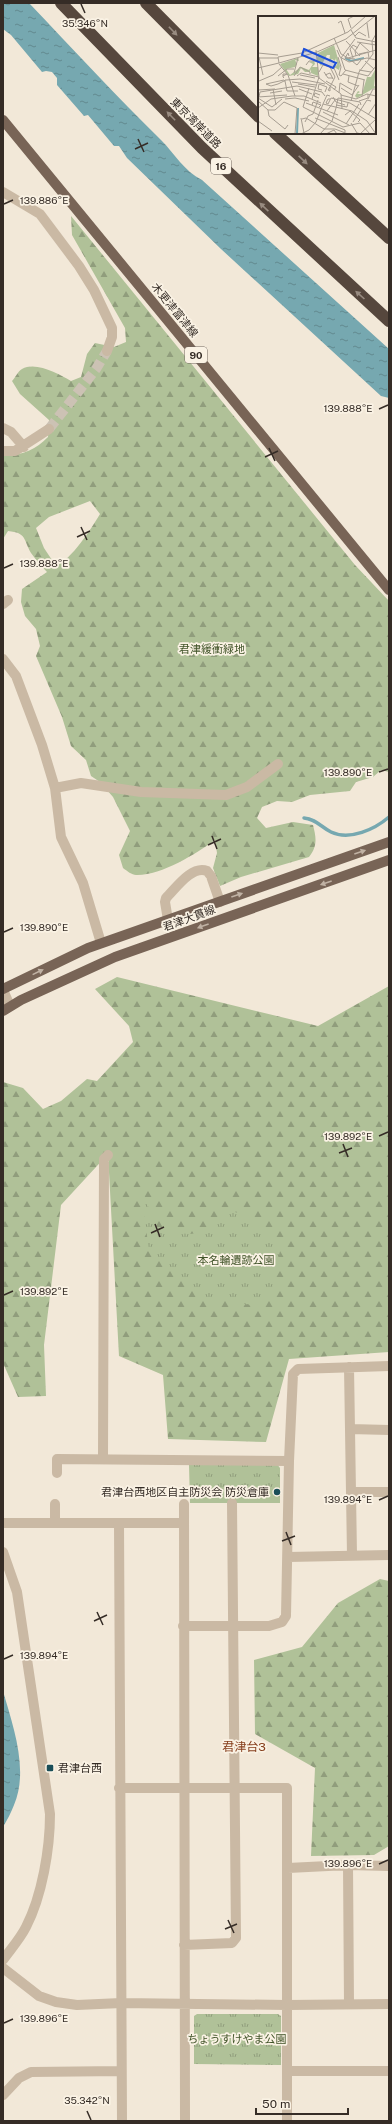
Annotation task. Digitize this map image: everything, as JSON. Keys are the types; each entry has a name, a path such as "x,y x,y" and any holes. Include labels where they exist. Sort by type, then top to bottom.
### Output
{"highway":[{"name":"東京湾岸道路","path":"61,3 202,148 389,321"},
{"path":"146,3 258,116"},
{"path":"276,134 389,238"}],"main road":[{"name":"木更津富津線","path":"3,120 389,590"},
{"name":"君津大貫線","path":"3,989 101,943 389,842"},
{"name":"君津大貫線","path":"7,1009 21,1000 115,957 389,860"}],"street":[{"path":"3,192 40,214 79,266 103,307 112,328 112,337 107,351"},
{"path":"3,428 11,432 24,447"},
{"path":"3,451 15,451 24,447 49,429"},
{"path":"3,659 16,676 42,745 55,788 62,837 83,883 101,943"},
{"path":"55,788 81,783 141,792 226,795 247,787 278,764"},
{"path":"168,920 165,906 166,898 198,869 207,871 211,876 220,902"},
{"path":"3,989 7,1009"},
{"path":"103,1459 104,1159 108,1155"},
{"path":"183,1626 269,1626 282,1622 286,1616 289,1461 293,1374 298,1369 389,1366"},
{"path":"349,1367 352,1555"},
{"path":"350,1429 389,1430"},
{"path":"57,1473 57,1459 289,1461"},
{"path":"351,1492 389,1492"},
{"path":"184,1946 232,1943 235,1940 232,1503"},
{"path":"55,1504 55,1523"},
{"path":"184,1504 185,2121"},
{"path":"3,1523 183,1523"},
{"path":"119,1523 119,1788 122,2121"},
{"path":"3,1552 17,1592 50,1814 50,1842 34,1906 26,1928 3,1960"},
{"path":"288,1557 389,1555"},
{"path":"119,1788 287,1788 287,2121"},
{"path":"288,1868 348,1865 389,1866"},
{"path":"348,1865 349,2004"},
{"path":"3,1968 39,1996 56,2002 77,2005 121,2003 287,2005 389,2004"},
{"path":"3,2095 19,2078 31,2072 121,2071"},
{"path":"287,2071 389,2071"}],"green space":[{"name":"君津緩衝緑地","path":"71,216 355,565 389,601 389,772 381,770 373,777 356,782 350,791 310,795 292,802 277,801 262,807 257,818 266,828 293,822 313,825 316,841 312,853 309,857 241,877 220,886 213,868 217,853 215,840 198,852 156,872 134,875 123,868 119,855 130,831 113,797 100,782 91,776 86,760 71,746 62,717 36,656 40,646 36,629 25,616 21,602 22,589 47,572 31,553 22,535 8,531 3,539 3,455 22,453 33,449 48,437 49,420 20,394 12,381 22,369 28,367 40,367 71,381 81,377 87,354 95,343 114,347 126,342 125,328 72,235","holes":["90,501 100,514 75,550 56,566 44,548 36,528 49,517"]},
{"path":"117,977 318,1026 389,986 389,1352 289,1359 266,1442 168,1439 163,1375 119,1356 108,1154 61,1205 44,1345 46,1396 18,1397 3,1363 3,1082 23,1088 43,1109 61,1101 87,1079 97,1081 133,1042 129,1026 95,989"},
{"name":"本名輪遺跡公園","path":"141,1187 156,1227 180,1233 195,1233 208,1226 226,1209 259,1220 281,1246 272,1289 264,1307 206,1298 149,1252"},
{"path":"277,1464 280,1468 280,1503 190,1503 189,1465"},
{"path":"380,1579 389,1581 389,1846 374,1855 311,1856 315,1768 255,1734 254,1660 302,1647 338,1603"},
{"name":"ちょうすけやま公園","path":"197,2014 278,2014 281,2016 281,2065 194,2064 194,2016"}],"water":[{"path":"3,3 29,3 190,172 202,180 389,349 389,398 381,396 221,249 127,158 119,146 114,146 88,115 84,116 57,85 57,78 52,72 42,72 11,35 3,29"},
{"path":"3,1691 18,1748 20,1777 14,1805 3,1827"}],"waterway":[{"path":"304,818 315,822 331,832 346,835 370,829 377,826 389,817"}],"tunnel":[{"path":"49,429 96,369 107,351"}],"place":[{"name":"君津台西地区自主防災会 防災倉庫","path":"277,1492"},
{"name":"君津台西","path":"50,1768"}],"district":[{"name":"君津台3","path":"244,1747"}]}
